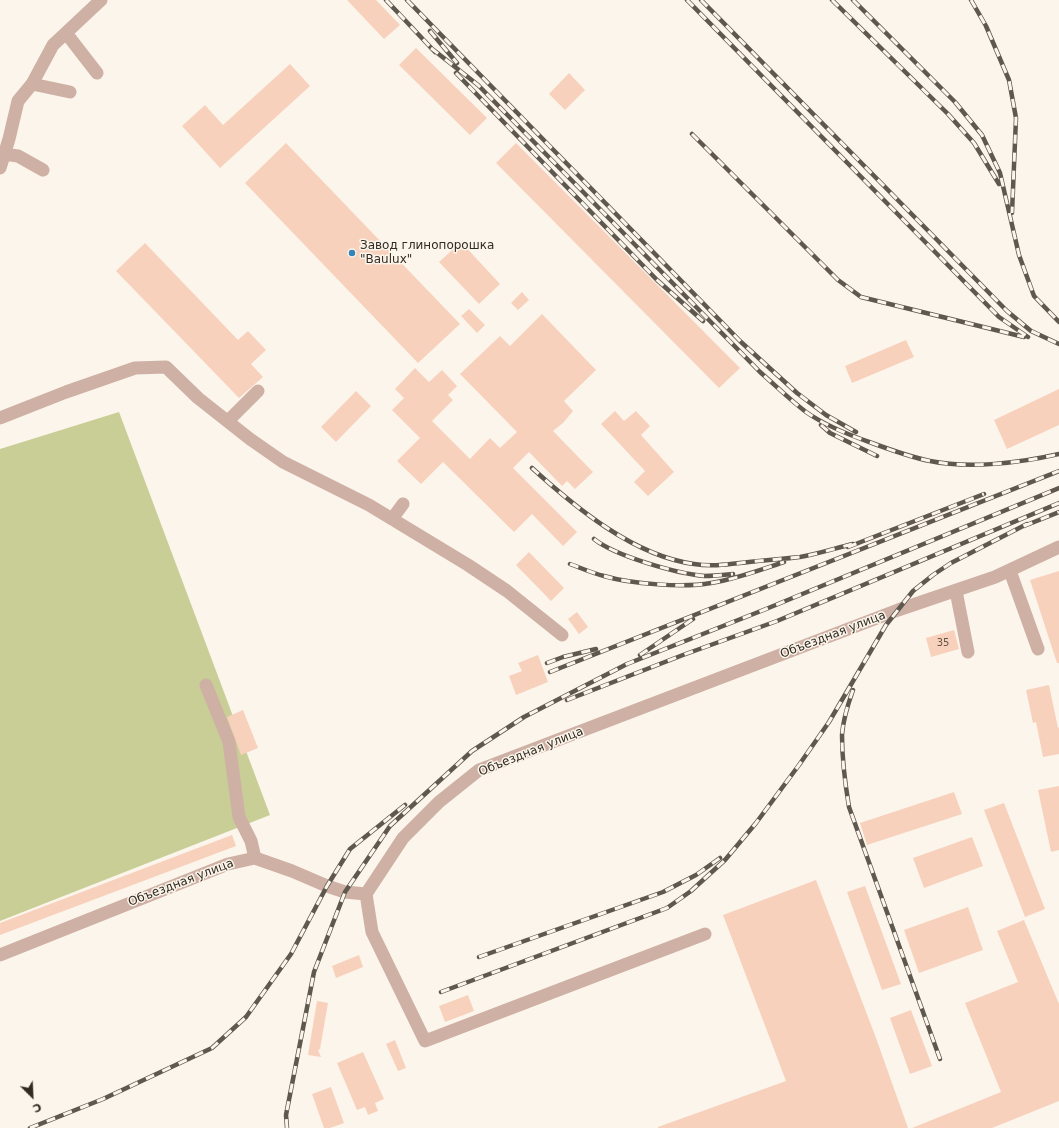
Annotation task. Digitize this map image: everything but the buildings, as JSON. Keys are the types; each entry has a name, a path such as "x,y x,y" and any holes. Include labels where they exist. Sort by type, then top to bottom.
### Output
{"street":[{"path":"0,168 18,101 32,84 53,45 101,0"},
{"path":"66,33 98,73"},
{"path":"32,84 70,92"},
{"path":"4,154 18,156 43,170"},
{"path":"0,418 66,392 135,368 166,367 198,398 250,439 283,462 369,505 507,590 562,635"},
{"path":"228,421 258,391"},
{"path":"392,519 404,504"},
{"name":"Объездная улица","path":"366,894 403,838 439,802 480,770 898,610 995,577 1059,547"},
{"path":"1010,570 1038,649"},
{"path":"956,591 968,652"},
{"path":"206,685 229,742 240,817 252,842 255,858 345,892 366,894 372,932 425,1041 705,934"},
{"name":"Объездная улица","path":"0,955 228,864 255,858"}],"green space":[{"path":"119,412 270,815 0,921 0,449"}],"railway":[{"path":"386,0 435,52"},
{"path":"407,0 741,342 797,393 826,415 856,432"},
{"path":"687,0 999,317 1028,337"},
{"path":"701,0 1007,311 1031,331 1059,344"},
{"path":"832,0 948,114 974,143 999,184"},
{"path":"853,0 955,102 982,135 1000,173 1019,255 1034,296 1059,322"},
{"path":"971,0 986,26 1009,80 1016,118 1012,213"},
{"path":"430,31 457,63"},
{"path":"431,48 478,85 760,372 806,412 830,426 846,433 886,448 930,461 961,465 978,465 1028,460 1059,454"},
{"path":"456,73 657,280 703,321"},
{"path":"692,134 838,280 861,297 1024,337"},
{"path":"821,425 830,433 877,456"},
{"path":"532,468 567,499 607,528 628,541 672,559 701,565 722,565 800,557 853,544"},
{"path":"550,672 1059,471"},
{"path":"287,1128 286,1115 314,972 345,892 390,826 472,751 524,717 627,664 766,609 1059,488"},
{"path":"848,547 984,494"},
{"path":"567,700 683,655 777,621 1059,503"},
{"path":"1024,526 1059,512"},
{"path":"441,992 667,908 691,891 725,860 756,823 799,765 829,722 886,625 913,591 951,563 1027,524"},
{"path":"594,539 616,552 631,558 679,572 705,576 733,574"},
{"path":"570,564 615,579 643,583 687,585 711,583 730,579 784,562"},
{"path":"640,655 693,619"},
{"path":"547,663 563,657 596,649"},
{"path":"853,690 843,724 842,735 844,771 849,807 940,1059"},
{"path":"30,1128 103,1099 212,1048 246,1017 291,954 327,886 350,849 405,805"},
{"path":"479,957 663,892 696,875 720,858"}],"place":[{"name":"Завод глинопорошка \"Baulux\"","path":"352,253"}]}
